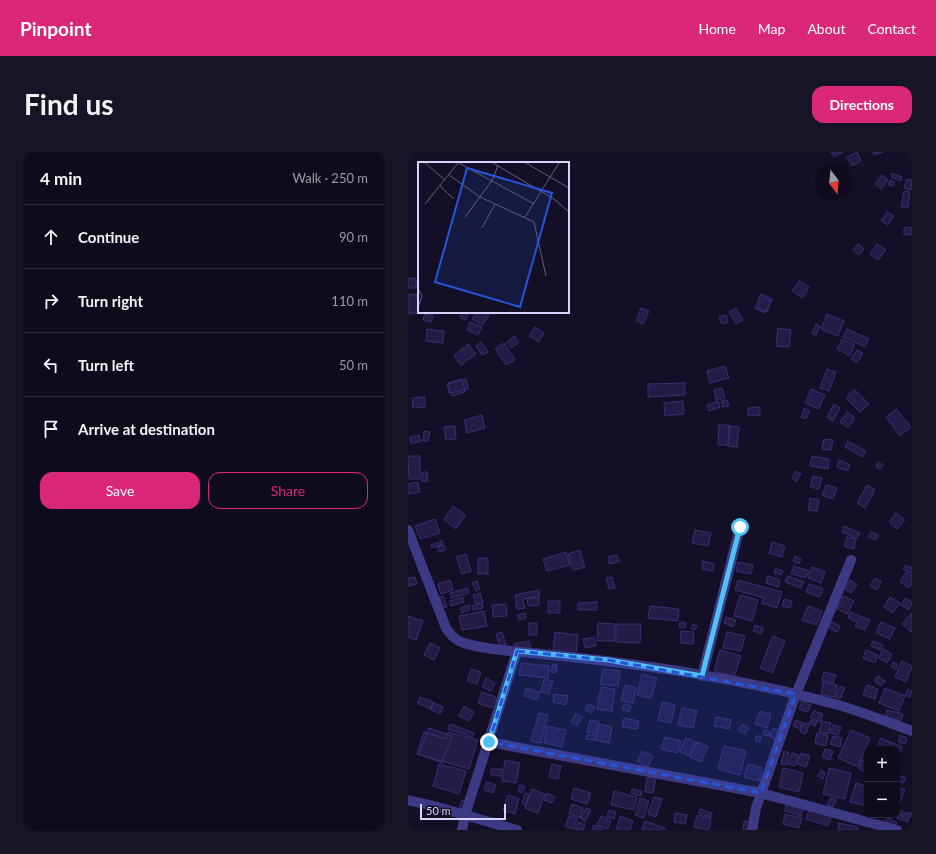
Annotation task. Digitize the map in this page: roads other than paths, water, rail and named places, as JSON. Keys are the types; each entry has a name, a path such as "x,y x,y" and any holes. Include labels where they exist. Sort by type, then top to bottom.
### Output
{"street":[{"path":"702,676 740,527"},
{"path":"408,530 446,628 452,637 469,644 517,651 608,660 738,681 840,705 912,730"},
{"path":"752,830 761,793 796,694 851,560"},
{"path":"462,830 465,815 517,651"},
{"path":"489,742 761,793 897,830"},
{"path":"408,800 517,830"}]}
